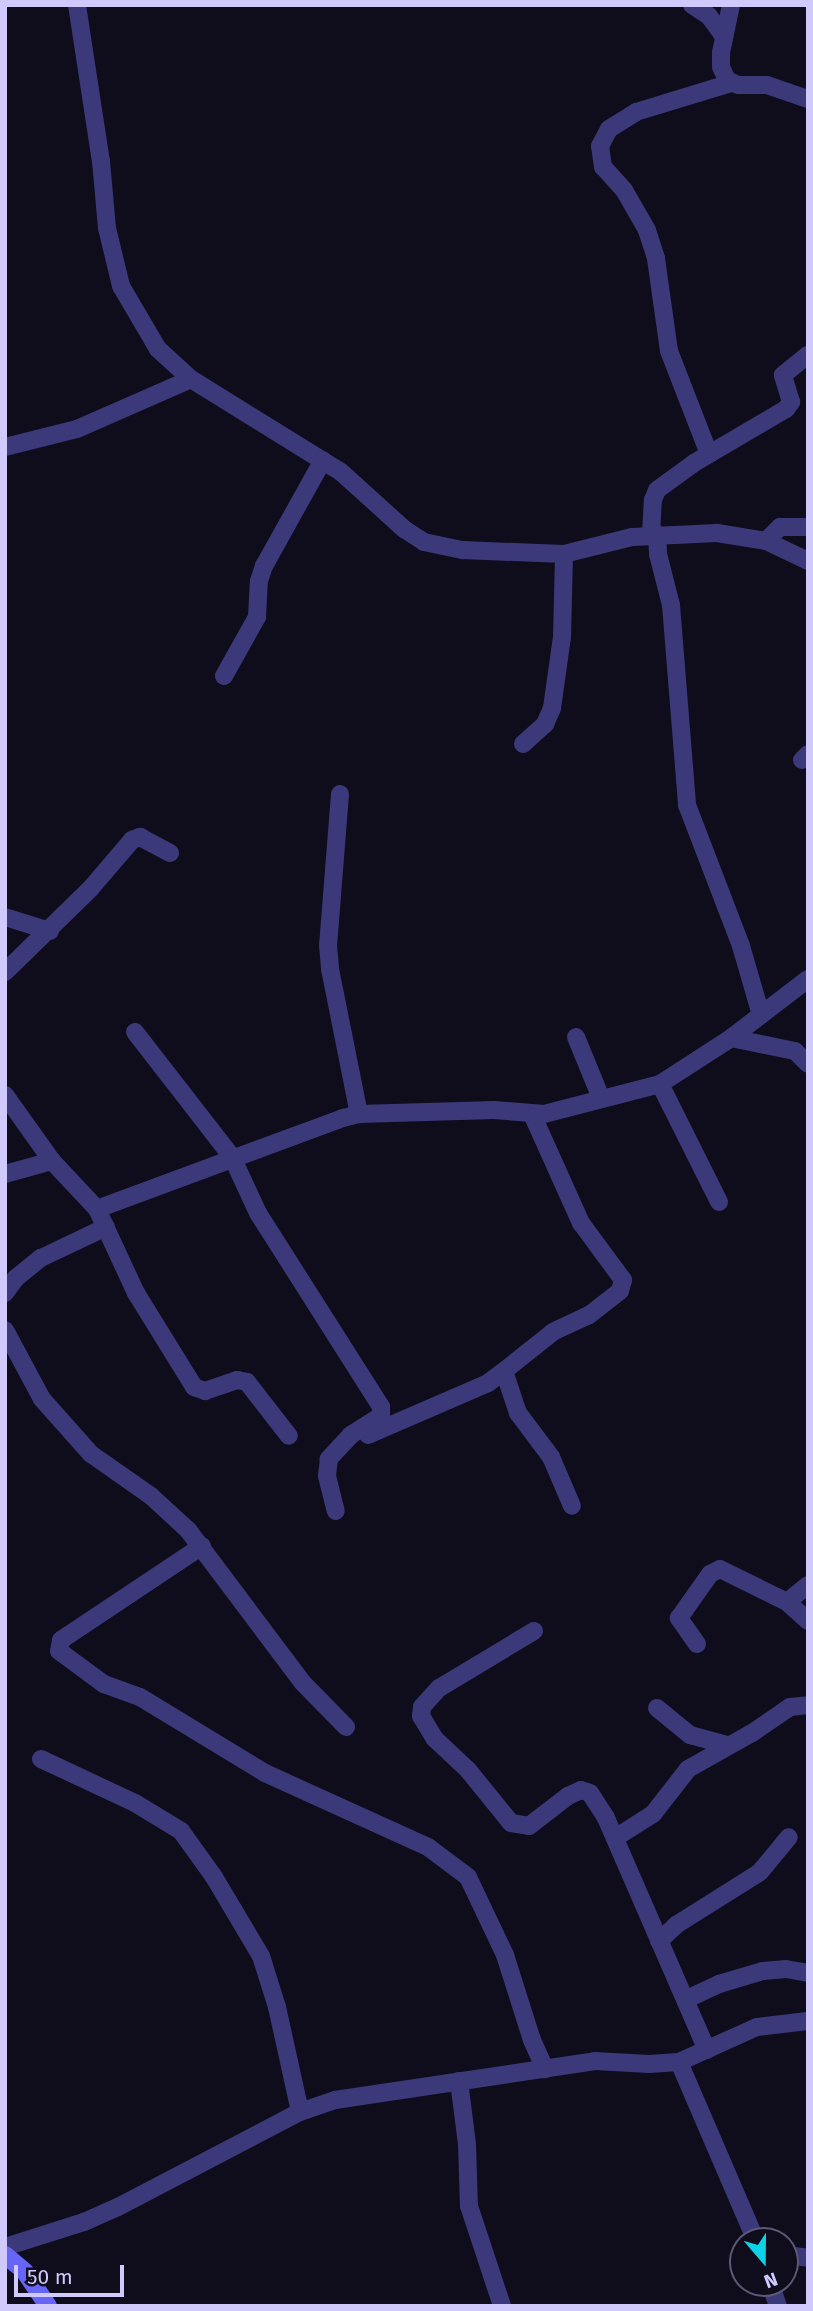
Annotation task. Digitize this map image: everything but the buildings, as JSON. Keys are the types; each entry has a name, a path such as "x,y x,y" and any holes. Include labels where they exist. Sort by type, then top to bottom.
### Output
{"street":[{"path":"77,5 88,64 106,219 121,286 137,318 158,349 191,379 341,472 404,529 424,542 463,550 564,554 654,535 717,533 766,541 808,561"},
{"path":"692,5 709,16 724,37"},
{"path":"731,83 721,67 724,37 732,5"},
{"path":"709,454 669,351 656,258 648,230 624,190 603,167 600,146 609,129 636,112 731,83 767,85 808,99"},
{"path":"761,1014 741,946 687,805 671,605 654,535 653,500 657,490 709,454 786,409 791,402 783,375 808,355"},
{"path":"5,447 77,429 191,379"},
{"path":"224,676 257,617 259,581 264,566 323,460"},
{"path":"766,541 780,527 808,527"},
{"path":"523,744 545,723 552,708 562,637 564,554"},
{"path":"340,794 328,945 330,969 359,1114"},
{"path":"5,972 50,931 132,840 140,837 170,853"},
{"path":"5,918 50,931"},
{"path":"97,1209 222,1165 232,1157 288,1140 318,1125 359,1114 494,1110 532,1114 660,1084 731,1038 808,979"},
{"path":"135,1032 232,1157 258,1213 381,1407 381,1416 351,1435 337,1448 326,1468 336,1511"},
{"path":"576,1037 601,1098"},
{"path":"731,1038 795,1051 808,1063"},
{"path":"660,1084 719,1202"},
{"path":"5,1095 52,1161 97,1209 136,1293 194,1387 205,1391 237,1380 247,1382 289,1436"},
{"path":"337,1448 488,1383 552,1332 589,1315 623,1286 623,1280 581,1223 532,1114"},
{"path":"5,1174 52,1161"},
{"path":"5,1293 16,1278 41,1258 106,1227"},
{"path":"5,1330 42,1399 91,1454 151,1496 202,1546 303,1682 346,1727"},
{"path":"504,1371 518,1413 551,1457 572,1506"},
{"path":"202,1546 61,1640 59,1651 104,1684 140,1697 265,1773 428,1847 468,1877 505,1955 532,2040 545,2069"},
{"path":"697,1644 679,1618 716,1570 724,1570 787,1602 808,1621"},
{"path":"787,1602 808,1585"},
{"path":"534,1631 439,1688 422,1707 421,1716 435,1739 468,1770 511,1823 529,1826 568,1796 584,1790 594,1797 687,1999 707,2050"},
{"path":"615,1838 653,1814 688,1769 727,1745 752,1734 790,1707 808,1705"},
{"path":"657,1708 690,1735 727,1745"},
{"path":"41,1759 164,1818 181,1830 214,1877 261,1956 277,2007 300,2112"},
{"path":"659,1941 676,1925 760,1872 789,1837"},
{"path":"687,1999 719,1984 763,1971 786,1969 808,1973"},
{"path":"5,2247 84,2222 300,2112 345,2098 595,2061 649,2064 679,2062 757,2027 808,2021"},
{"path":"679,2062 750,2227"},
{"path":"459,2081 467,2144 469,2206 502,2306"},
{"path":"5,2255 25,2272 48,2306"}]}
